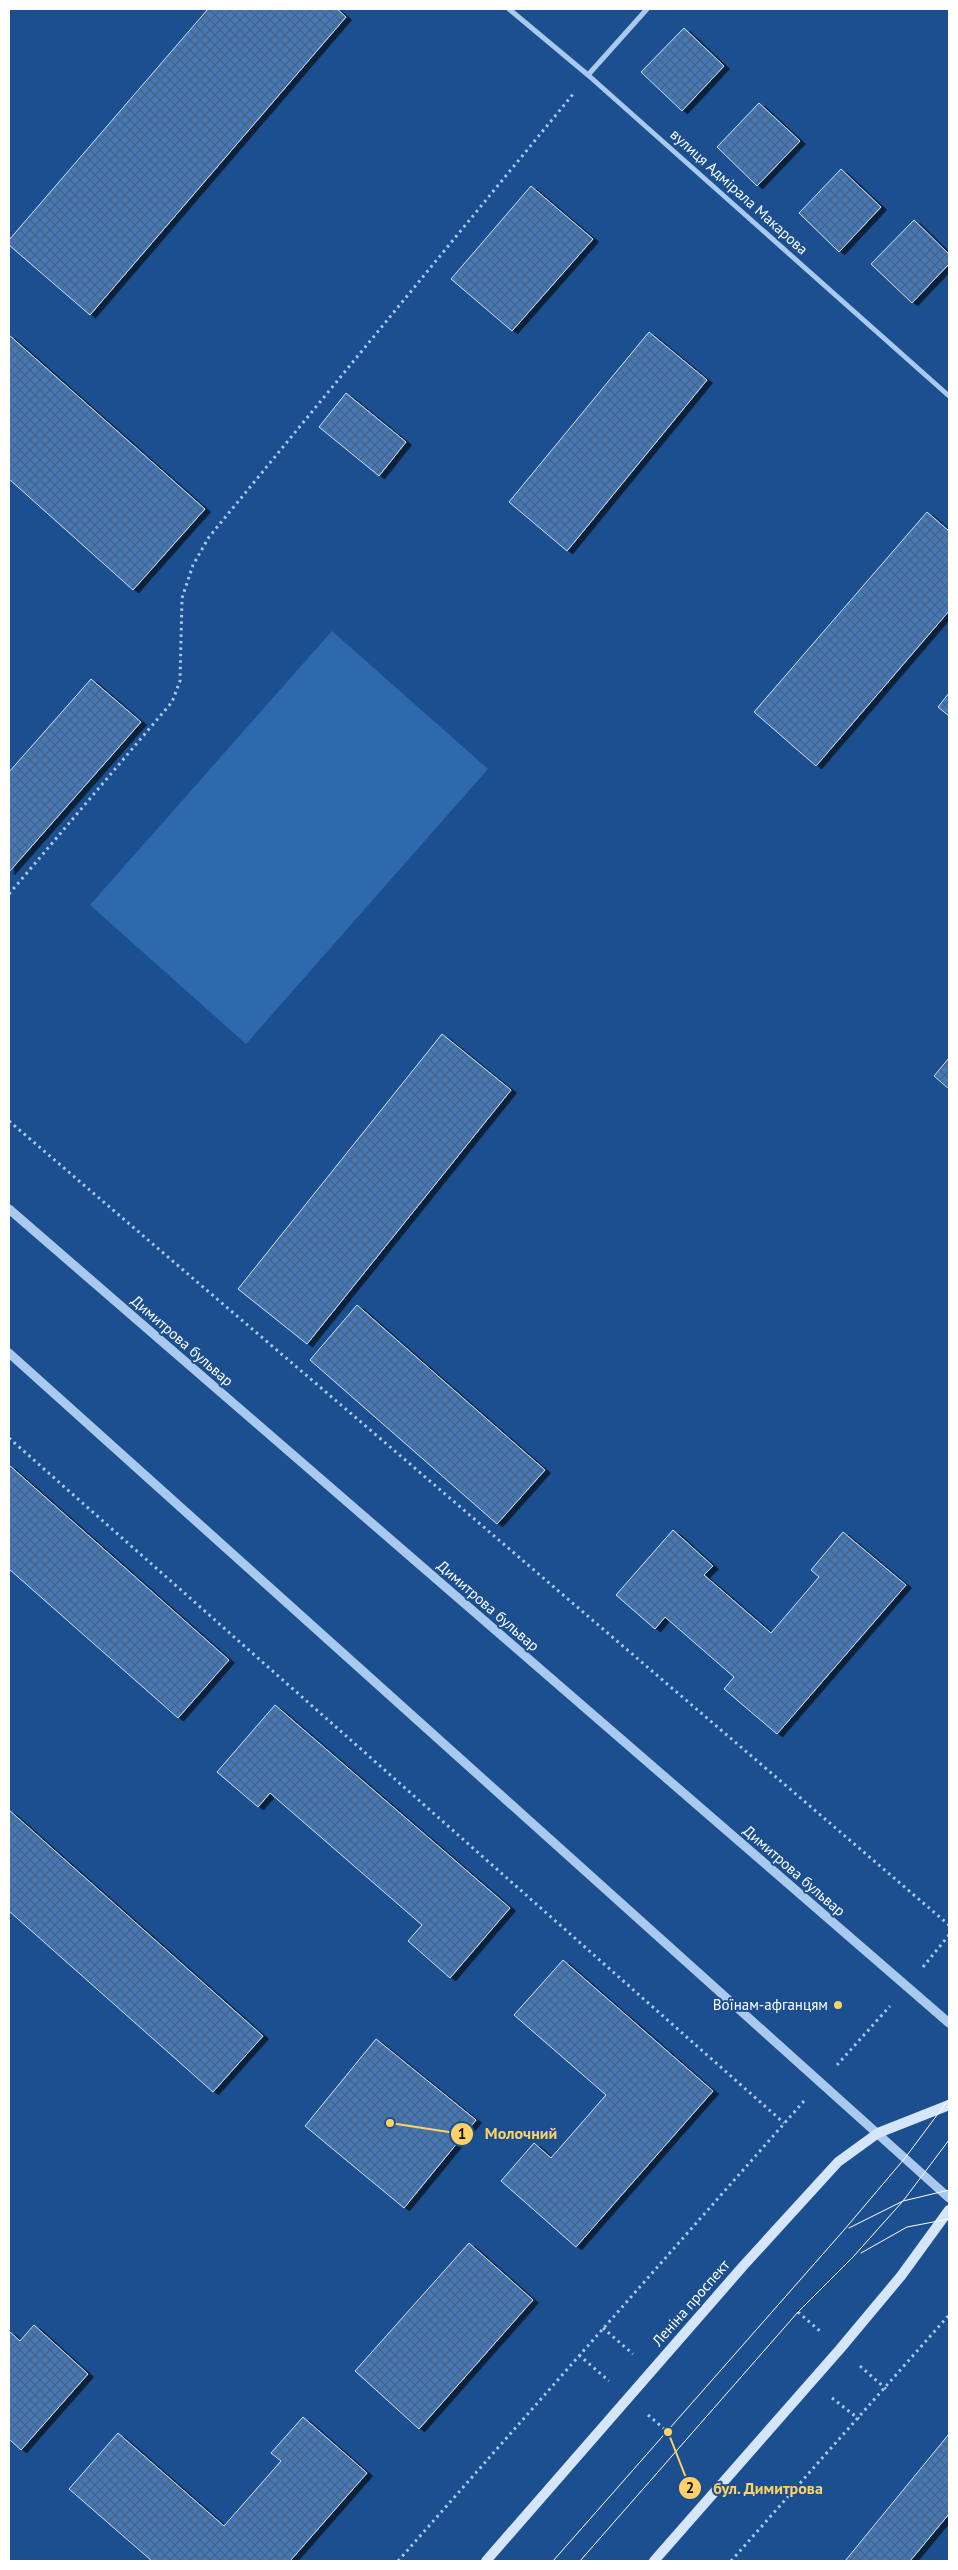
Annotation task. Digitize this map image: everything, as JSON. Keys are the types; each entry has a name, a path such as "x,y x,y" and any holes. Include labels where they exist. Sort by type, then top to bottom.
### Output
{"main road":[{"name":"Леніна проспект","path":"486,2561 750,2258 838,2162 878,2133 949,2104"},
{"path":"654,2561 812,2381 901,2276 949,2210"}],"street":[{"name":"вулиця Адмірала Макарова","path":"509,9 588,75 949,396"},
{"path":"588,75 647,9"},
{"name":"Димитрова бульвар","path":"9,1209 949,2023"},
{"path":"9,1353 949,2198"}],"path":[{"path":"9,894 172,702 180,681 182,598 193,565 209,537 588,75"},
{"path":"9,1121 949,1925"},
{"path":"9,1438 784,2123"},
{"path":"398,2561 784,2123 907,1987 949,1935"},
{"path":"731,2561 859,2420 949,2315"},
{"path":"603,2328 652,2372"},
{"path":"812,2381 859,2420"}],"shaded area":[{"path":"332,631 488,769 246,1044 90,905"}],"building":[{"path":"208,9 337,9 346,17 90,315 9,245 9,240"},
{"path":"684,28 724,66 682,111 641,72"},
{"path":"759,103 800,141 757,186 717,147"},
{"path":"841,169 881,207 839,252 799,213"},
{"path":"531,186 593,239 512,331 451,279"},
{"path":"914,220 949,254 949,264 912,303 871,264"},
{"path":"649,332 707,380 567,551 509,502"},
{"path":"9,335 205,509 133,590 9,479"},
{"path":"346,393 406,442 379,476 319,427"},
{"path":"927,512 949,531 949,611 816,766 754,712"},
{"path":"91,679 141,722 9,872 9,772"},
{"path":"949,693 949,716 938,707"},
{"path":"442,1034 511,1090 307,1344 238,1289"},
{"path":"949,1058 949,1089 934,1076"},
{"path":"357,1305 545,1470 497,1524 310,1360"},
{"path":"9,1465 229,1660 178,1718 9,1569"},
{"path":"673,1530 713,1566 704,1575 771,1633 819,1577 811,1570 843,1532 906,1585 777,1734 724,1689 734,1677 665,1617 655,1629 616,1595"},
{"path":"275,1705 510,1908 450,1978 408,1941 422,1925 270,1793 258,1807 217,1772"},
{"path":"9,1810 263,2036 213,2092 9,1911"},
{"path":"563,1960 713,2091 576,2247 501,2181 534,2143 551,2158 606,2095 514,2015"},
{"path":"376,2039 476,2120 404,2208 305,2126"},
{"path":"469,2243 533,2300 419,2429 355,2371"},
{"path":"34,2325 88,2374 21,2450 9,2439 9,2331 20,2341"},
{"path":"303,2417 367,2473 290,2561 152,2561 69,2489 118,2433 224,2526 281,2461 271,2453"},
{"path":"949,2434 949,2514 910,2561 845,2561"}],"tram line":[{"path":"553,2561 844,2230 905,2158 949,2099"},
{"path":"580,2561 798,2312 853,2257 903,2201 949,2140"},
{"path":"849,2228 903,2201 949,2190"},
{"path":"861,2253 907,2227 949,2219"}],"place":[{"name":"Воїнам-афганцям","path":"838,2005"},
{"name":"Молочний","path":"390,2123"},
{"name":"бул. Димитрова","path":"668,2432"}]}
